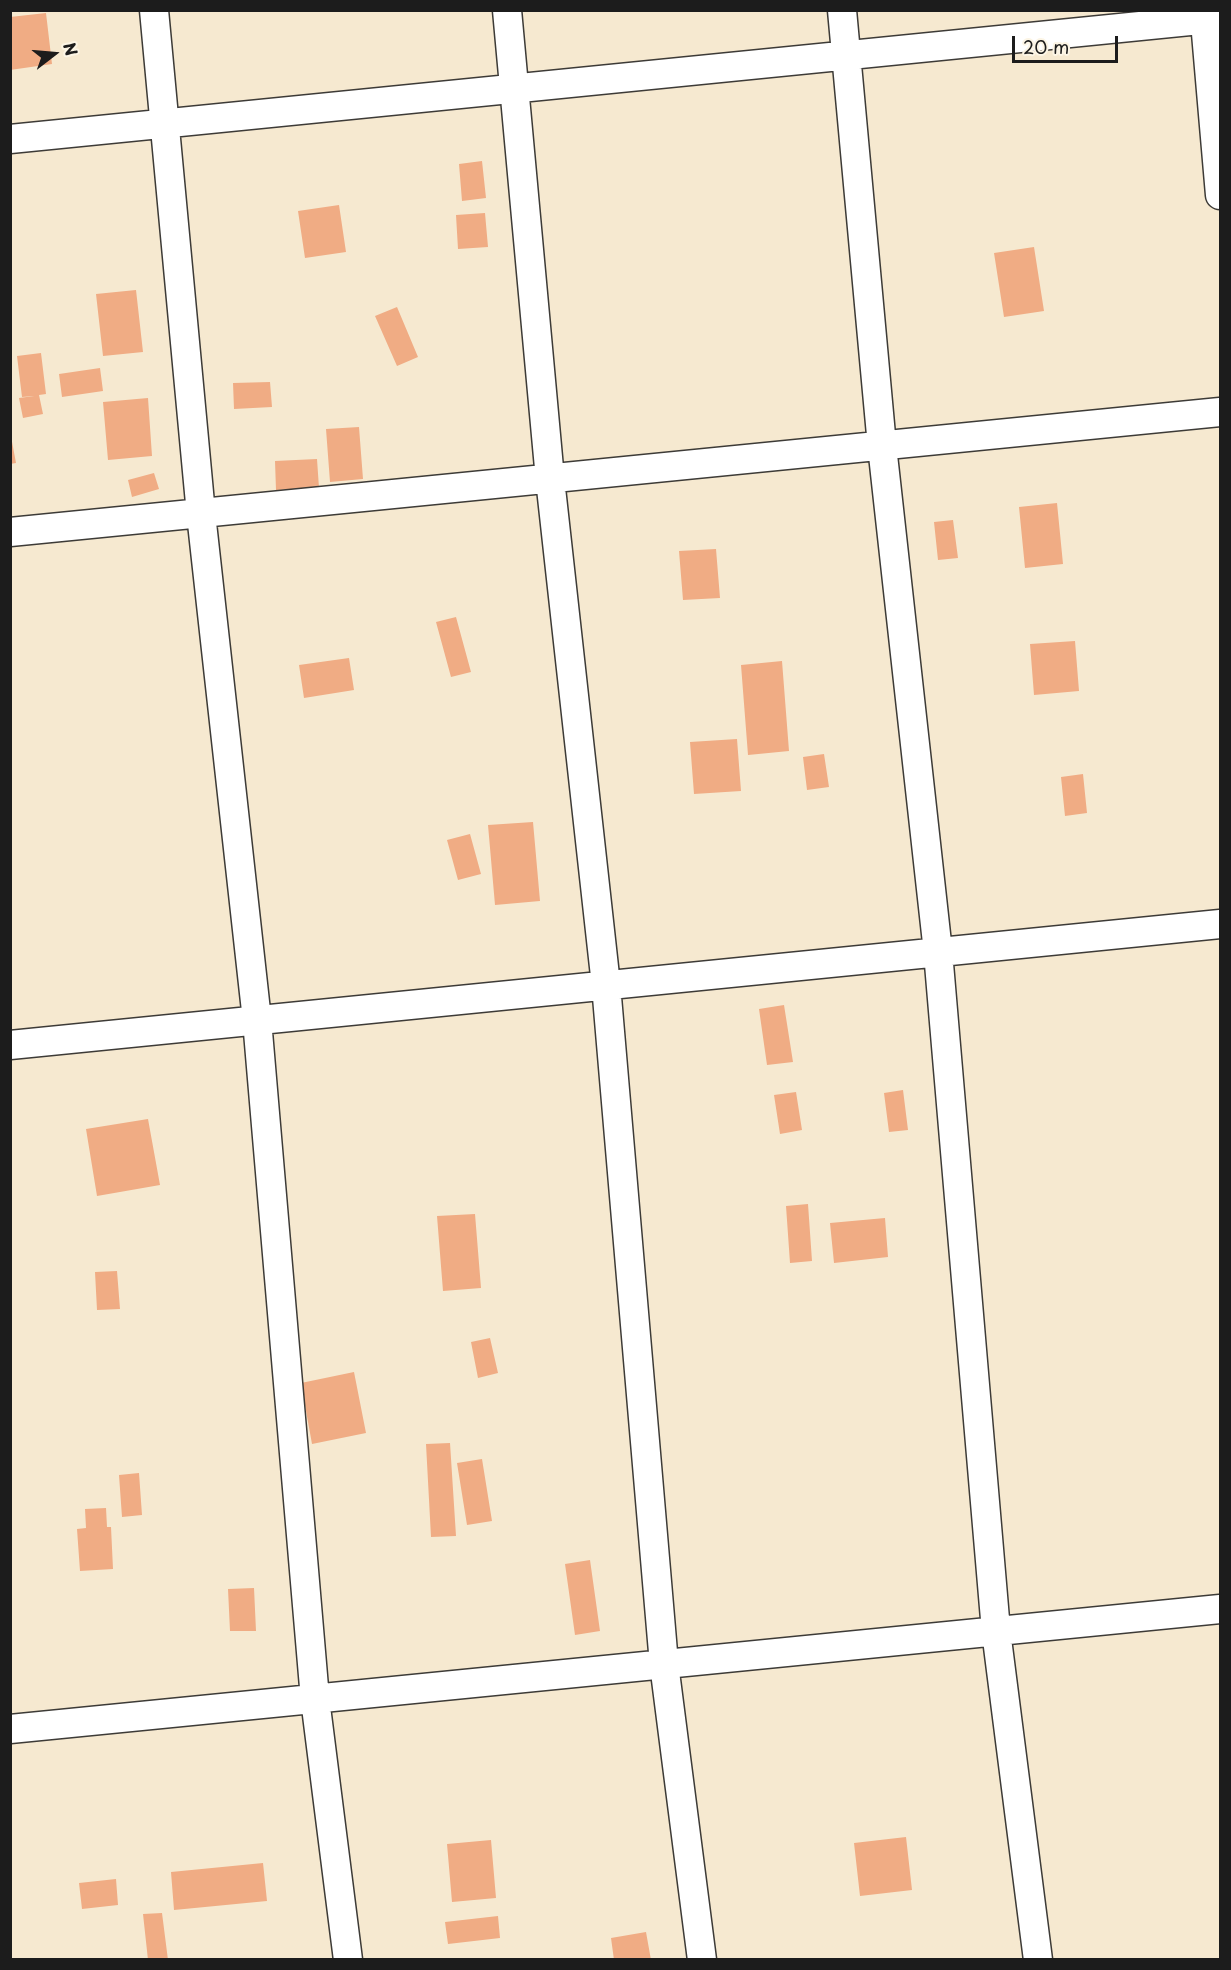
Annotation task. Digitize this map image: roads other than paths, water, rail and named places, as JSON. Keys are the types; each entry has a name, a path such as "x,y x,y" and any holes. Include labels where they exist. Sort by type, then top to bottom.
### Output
{"street":[{"path":"154,10 201,514 257,1020 315,1699 348,1959"},
{"path":"507,10 550,479 606,985 664,1664 702,1959"},
{"path":"842,10 882,446 938,952 996,1631 1038,1959"},
{"path":"10,139 847,56 1210,16 1221,195"},
{"path":"10,532 1221,412"},
{"path":"10,1045 1221,924"},
{"path":"10,1730 1221,1609"}]}
